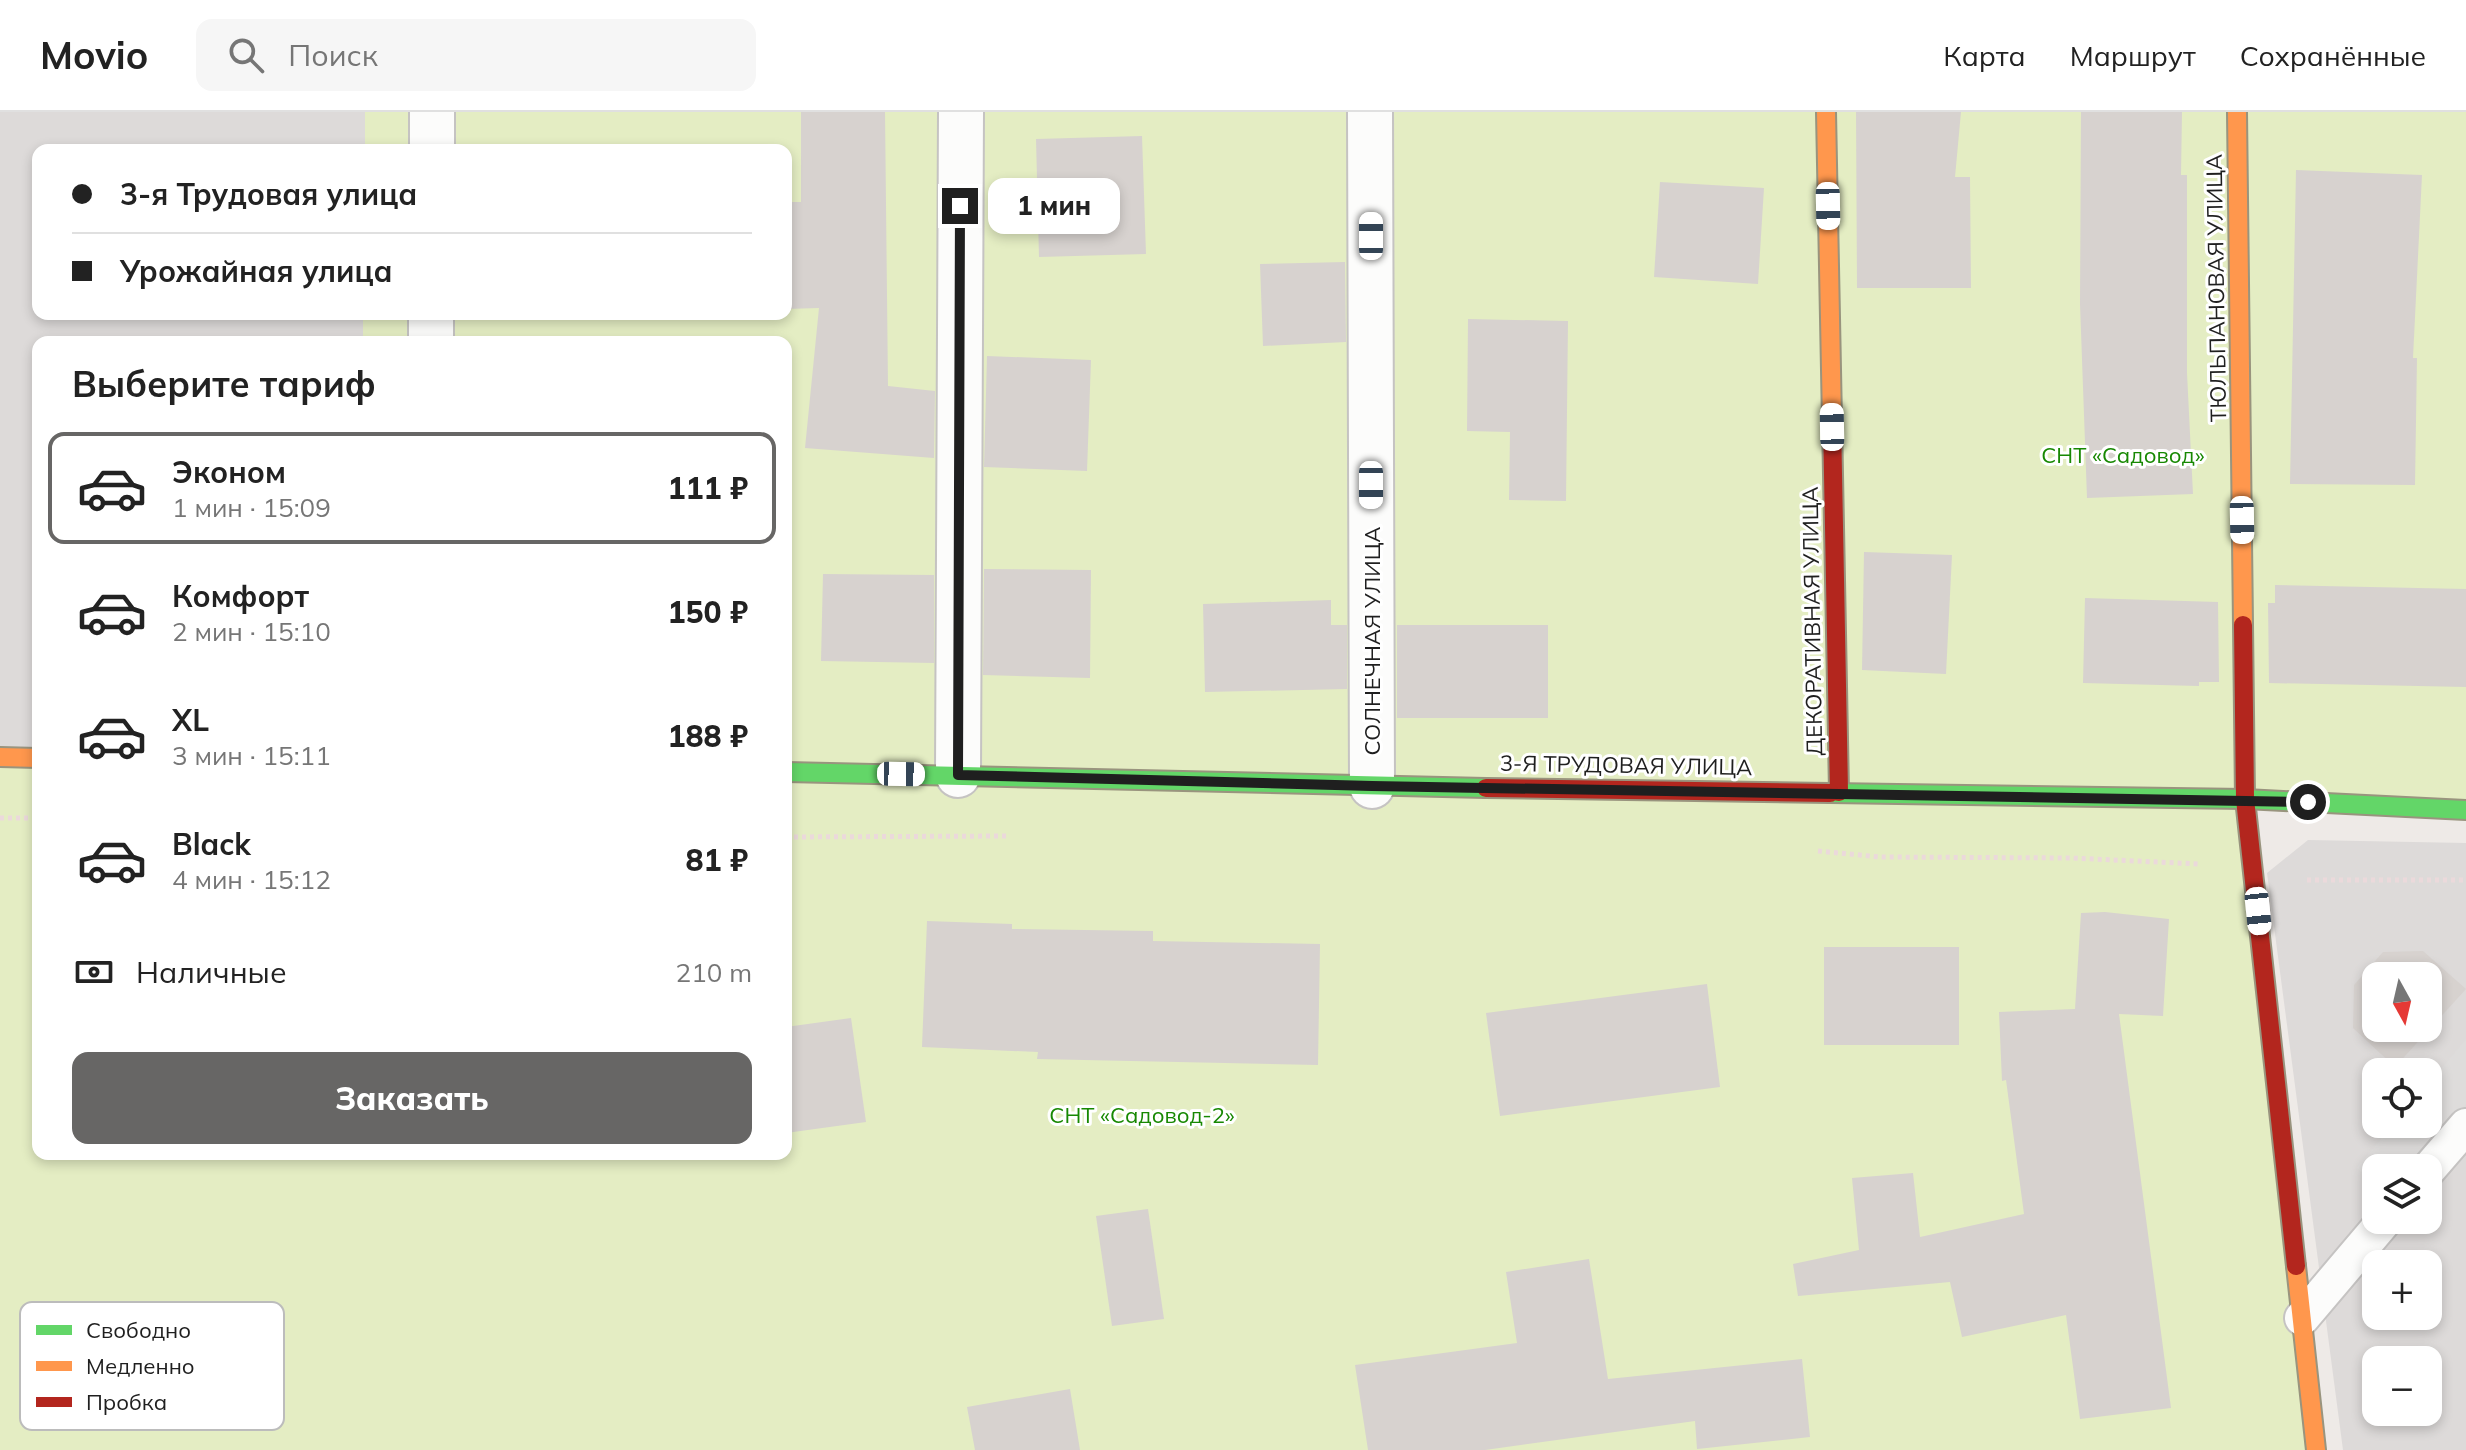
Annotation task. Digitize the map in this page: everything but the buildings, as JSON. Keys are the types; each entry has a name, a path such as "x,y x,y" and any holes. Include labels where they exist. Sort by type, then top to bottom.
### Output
{"street":[{"path":"432,112 432,144"},
{"path":"958,775 961,112"},
{"name":"СОЛНЕЧНАЯ УЛИЦА","path":"1370,112 1372,786"},
{"name":"ДЕКОРАТИВНАЯ УЛИЦА","path":"1826,112 1839,792"},
{"name":"ТЮЛЬПАНОВАЯ УЛИЦА","path":"2237,112 2245,799 2316,1450"},
{"path":"0,757 32,758"},
{"name":"3-Я ТРУДОВАЯ УЛИЦА","path":"792,772 1372,786 2245,799 2466,810"}],"lane":[{"path":"2442,1154 2466,1126"},
{"path":"2302,1318 2373,1234"}],"path":[{"path":"0,818 32,818"},
{"path":"2254,880 2466,880"}],"shaded area":[{"path":"0,112 365,112 365,144 32,144 32,320 363,320 363,336 32,336 32,758 0,757"},
{"path":"2308,840 2466,843 2466,1450 2343,1450 2267,873"},
{"path":"2466,1039 2466,1104 2442,1132 2442,1067"},
{"path":"2382,1138 2437,1138 2423,1154 2368,1154"}],"green space":[{"path":"365,112 2466,112 2466,802 2246,799 2324,1450 0,1450 0,757 32,758 32,1160 792,1160 792,336 363,336 363,320 792,320 792,144 365,144"}],"traffic: fast":[{"path":"792,772 1486,788"},
{"path":"1830,793 2245,799 2466,810"}],"traffic: slow":[{"path":"1826,112 1832,421"},
{"path":"2237,112 2243,625"},
{"path":"0,757 32,758"},
{"path":"2296,1266 2316,1450"}],"traffic: jam":[{"path":"1832,421 1839,792"},
{"path":"2243,625 2245,799 2296,1266"},
{"path":"1486,788 1830,793"}],"route":[{"path":"960,206 958,775 1372,786 2308,802"}],"park label":[{"name":"СНТ «Садовод»","path":"2123,455"},
{"name":"СНТ «Садовод-2»","path":"1142,1115"}]}
